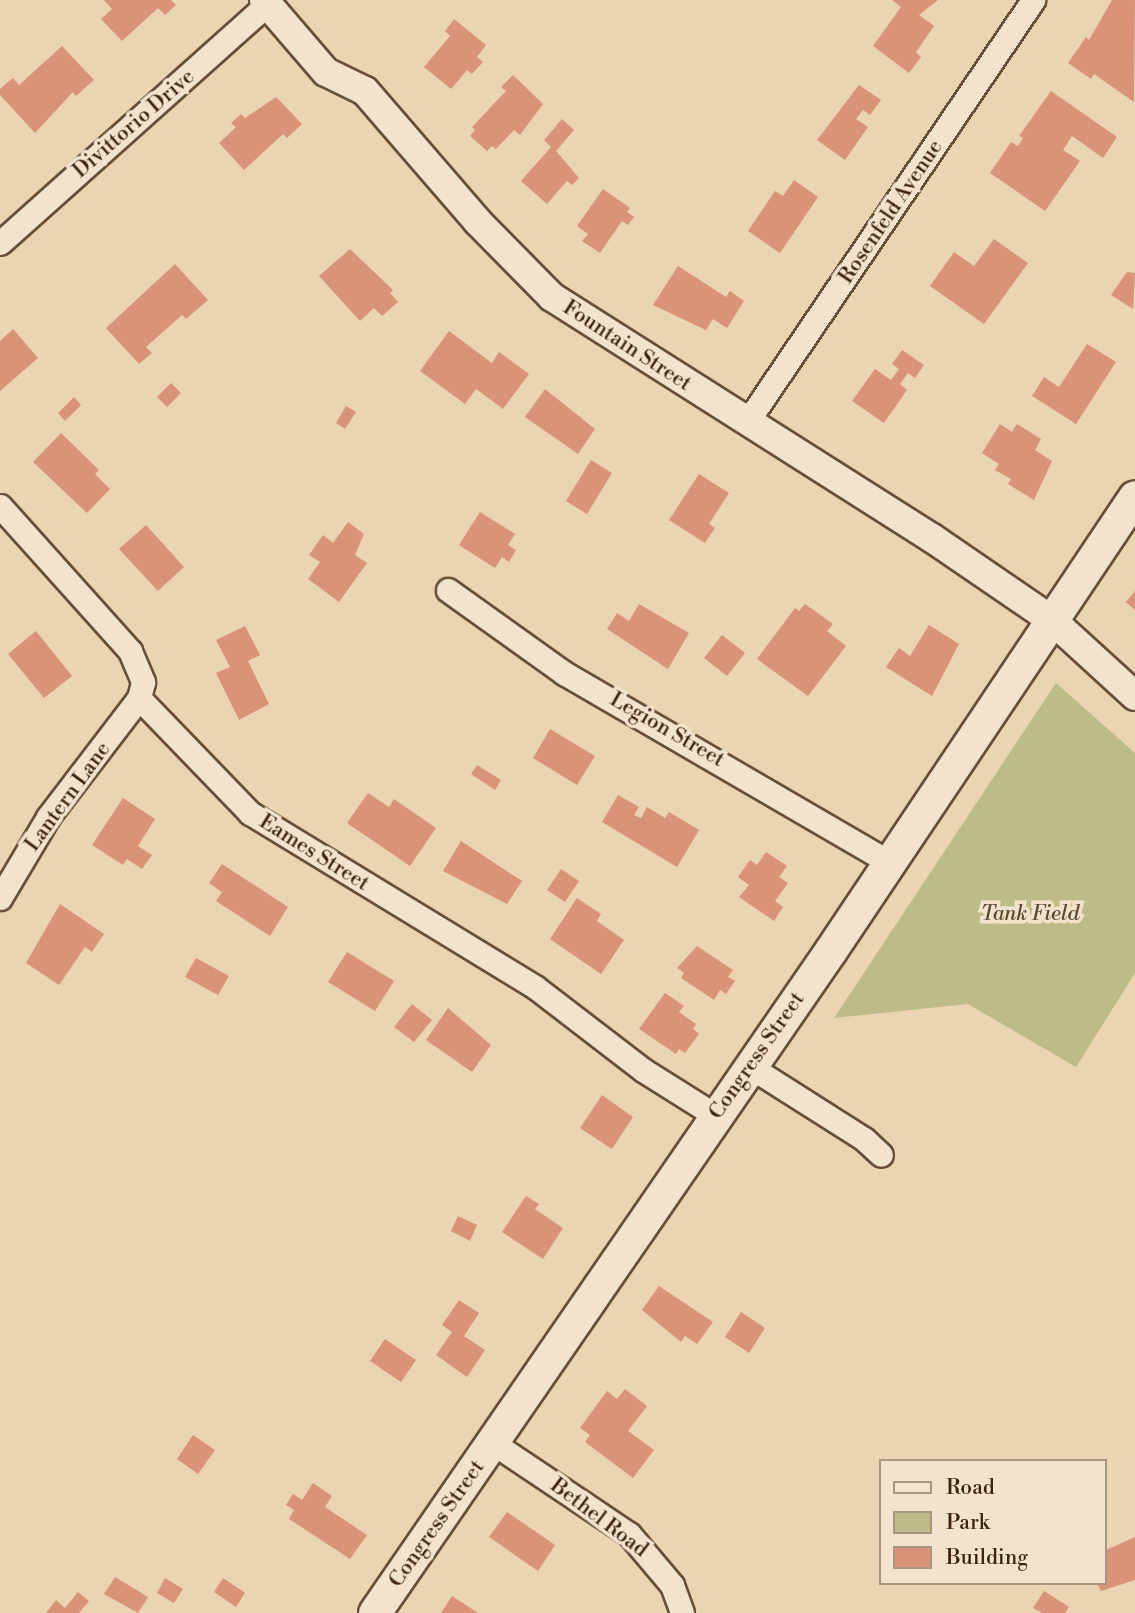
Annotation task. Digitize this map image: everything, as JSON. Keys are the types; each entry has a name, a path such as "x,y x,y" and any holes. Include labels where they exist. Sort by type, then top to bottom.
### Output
{"main road":[{"name":"Congress Street","path":"375,1613 891,863 1135,497"}],"street":[{"name":"Rosenfeld Avenue","path":"747,422 1033,0"},
{"name":"Fountain Street","path":"265,2 326,72 365,91 478,222 552,297 932,538 1053,621 1135,696"},
{"name":"Divittorio Drive","path":"0,243 265,2"},
{"path":"0,506 130,651 141,674 139,698"},
{"name":"Legion Street","path":"448,590 564,673 891,863"},
{"name":"Lantern Lane","path":"0,898 48,817 139,698"},
{"name":"Eames Street","path":"139,698 250,813 535,987 611,1041 643,1070 716,1116"},
{"path":"749,1066 864,1139 881,1155"},
{"name":"Bethel Road","path":"493,1443 629,1534 672,1585 682,1613"}],"green space":[{"name":"Tank Field","path":"1056,683 1135,753 1135,973 1076,1067 968,1004 834,1018"}],"building":[{"path":"104,0 171,0 176,5 165,15 158,8 122,41 101,19 112,9"},
{"path":"892,0 938,0 919,15 934,26 916,52 921,57 909,73 873,46 901,7"},
{"path":"1112,0 1135,0 1134,102 1094,74 1091,79 1068,63 1086,37 1089,40"},
{"path":"454,19 486,45 477,57 483,62 472,74 467,70 451,89 424,67 450,36 445,31"},
{"path":"62,46 94,80 76,96 73,92 35,133 0,95 0,89 13,78 19,85"},
{"path":"513,75 543,104 520,135 514,130 496,149 492,146 487,151 470,136 475,130 472,127 506,91 501,87"},
{"path":"859,85 881,100 870,115 863,110 856,119 868,127 845,160 817,140"},
{"path":"1051,91 1117,137 1103,158 1072,136 1063,150 1080,161 1045,211 990,173 1011,142 1018,146 1023,138 1019,136"},
{"path":"276,97 302,124 287,138 283,134 244,170 219,143 236,127 231,123 241,114 245,118"},
{"path":"562,119 574,130 556,151 579,178 572,185 567,181 547,204 521,181 551,147 544,140"},
{"path":"794,180 818,197 780,253 748,231 775,191 783,196"},
{"path":"603,189 630,208 627,212 634,217 628,225 622,221 600,253 582,241 588,234 577,226"},
{"path":"994,239 1028,263 984,324 930,286 954,252 974,266"},
{"path":"350,249 393,290 390,293 398,302 382,316 374,308 360,321 319,276"},
{"path":"175,264 208,300 186,319 182,315 146,347 152,353 139,364 106,328"},
{"path":"678,266 726,297 730,291 744,301 727,328 713,319 706,330 653,305"},
{"path":"1127,272 1135,273 1133,309 1111,295"},
{"path":"13,329 38,358 0,391 0,341"},
{"path":"449,331 492,363 499,352 529,374 503,409 476,389 465,404 420,371"},
{"path":"1087,344 1116,362 1076,424 1032,396 1044,377 1059,387"},
{"path":"902,350 924,365 915,378 908,373 900,384 907,390 884,423 852,401 875,369 891,380 899,369 892,364"},
{"path":"171,383 181,393 167,407 157,397"},
{"path":"545,389 595,429 578,454 525,417"},
{"path":"74,397 81,405 65,421 58,413"},
{"path":"346,406 356,412 345,429 336,423"},
{"path":"1000,424 1012,432 1017,424 1041,439 1035,450 1052,461 1034,500 1008,484 1011,479 995,470 999,464 982,453"},
{"path":"61,433 99,470 95,474 110,489 87,513 33,462"},
{"path":"591,460 612,473 587,514 566,501"},
{"path":"699,474 729,493 709,524 715,528 705,543 669,520"},
{"path":"480,512 515,534 508,545 516,550 509,562 502,557 495,568 459,545"},
{"path":"348,522 364,534 355,555 367,563 339,602 308,579 320,562 309,555 323,535 333,543"},
{"path":"146,525 184,567 158,591 119,549"},
{"path":"1135,591 1135,610 1126,602"},
{"path":"639,604 689,633 668,669 607,629 617,613 629,621"},
{"path":"805,604 833,624 827,631 846,646 808,696 757,659 795,608 799,611"},
{"path":"929,625 959,644 932,696 886,667 899,648 910,656"},
{"path":"245,626 260,655 248,661 269,704 239,720 216,673 230,667 216,640"},
{"path":"36,631 72,676 44,698 8,654"},
{"path":"722,635 745,653 727,676 704,658"},
{"path":"550,729 595,756 577,785 533,758"},
{"path":"477,765 501,780 495,790 471,774"},
{"path":"368,793 389,807 394,799 436,828 410,866 347,823"},
{"path":"618,795 639,807 634,815 641,818 647,807 665,818 669,812 699,830 677,867 602,822"},
{"path":"123,798 155,819 138,846 152,855 142,869 127,859 123,865 92,845"},
{"path":"461,841 522,881 507,904 443,871"},
{"path":"766,852 787,866 779,877 788,883 775,901 783,907 774,921 739,897 749,885 738,877 750,860 757,865"},
{"path":"222,864 288,907 270,936 216,901 222,892 209,883"},
{"path":"561,869 579,881 565,902 547,890"},
{"path":"577,898 601,914 597,921 624,940 601,974 550,939"},
{"path":"60,904 104,934 92,952 85,947 59,985 26,963"},
{"path":"697,946 733,970 728,977 735,981 726,994 720,990 714,1000 681,978 684,973 677,968"},
{"path":"347,952 394,981 375,1011 328,982"},
{"path":"196,958 229,976 218,995 185,977"},
{"path":"665,993 684,1006 679,1012 696,1024 693,1029 699,1034 685,1053 679,1049 676,1054 639,1029"},
{"path":"412,1004 432,1020 414,1042 394,1027"},
{"path":"448,1008 491,1045 472,1072 426,1040"},
{"path":"602,1095 633,1117 612,1149 580,1128"},
{"path":"526,1196 539,1204 535,1209 563,1228 543,1259 502,1232"},
{"path":"458,1216 477,1225 470,1241 451,1231"},
{"path":"659,1286 713,1322 697,1344 685,1336 681,1342 642,1310"},
{"path":"459,1300 479,1313 464,1336 485,1350 467,1377 436,1355 452,1332 442,1325"},
{"path":"741,1312 765,1328 749,1353 725,1337"},
{"path":"385,1339 416,1360 401,1382 370,1361"},
{"path":"625,1389 647,1406 628,1431 654,1450 633,1478 585,1442 590,1435 580,1428 607,1391 617,1399"},
{"path":"193,1435 215,1450 198,1474 177,1459"},
{"path":"313,1483 332,1496 325,1507 367,1535 350,1559 289,1519 294,1510 286,1505 293,1494 302,1500"},
{"path":"507,1512 555,1545 538,1571 489,1537"},
{"path":"1135,1537 1135,1580 1101,1591 1098,1585 1107,1585 1107,1550"},
{"path":"115,1577 148,1597 138,1613 104,1594"},
{"path":"165,1578 183,1589 174,1603 157,1593"},
{"path":"223,1578 245,1593 236,1607 214,1592"},
{"path":"1044,1591 1069,1607 1065,1613 1042,1613 1033,1608"},
{"path":"78,1592 89,1601 79,1613 46,1613 56,1600 65,1608"},
{"path":"452,1596 478,1613 441,1613"}]}
